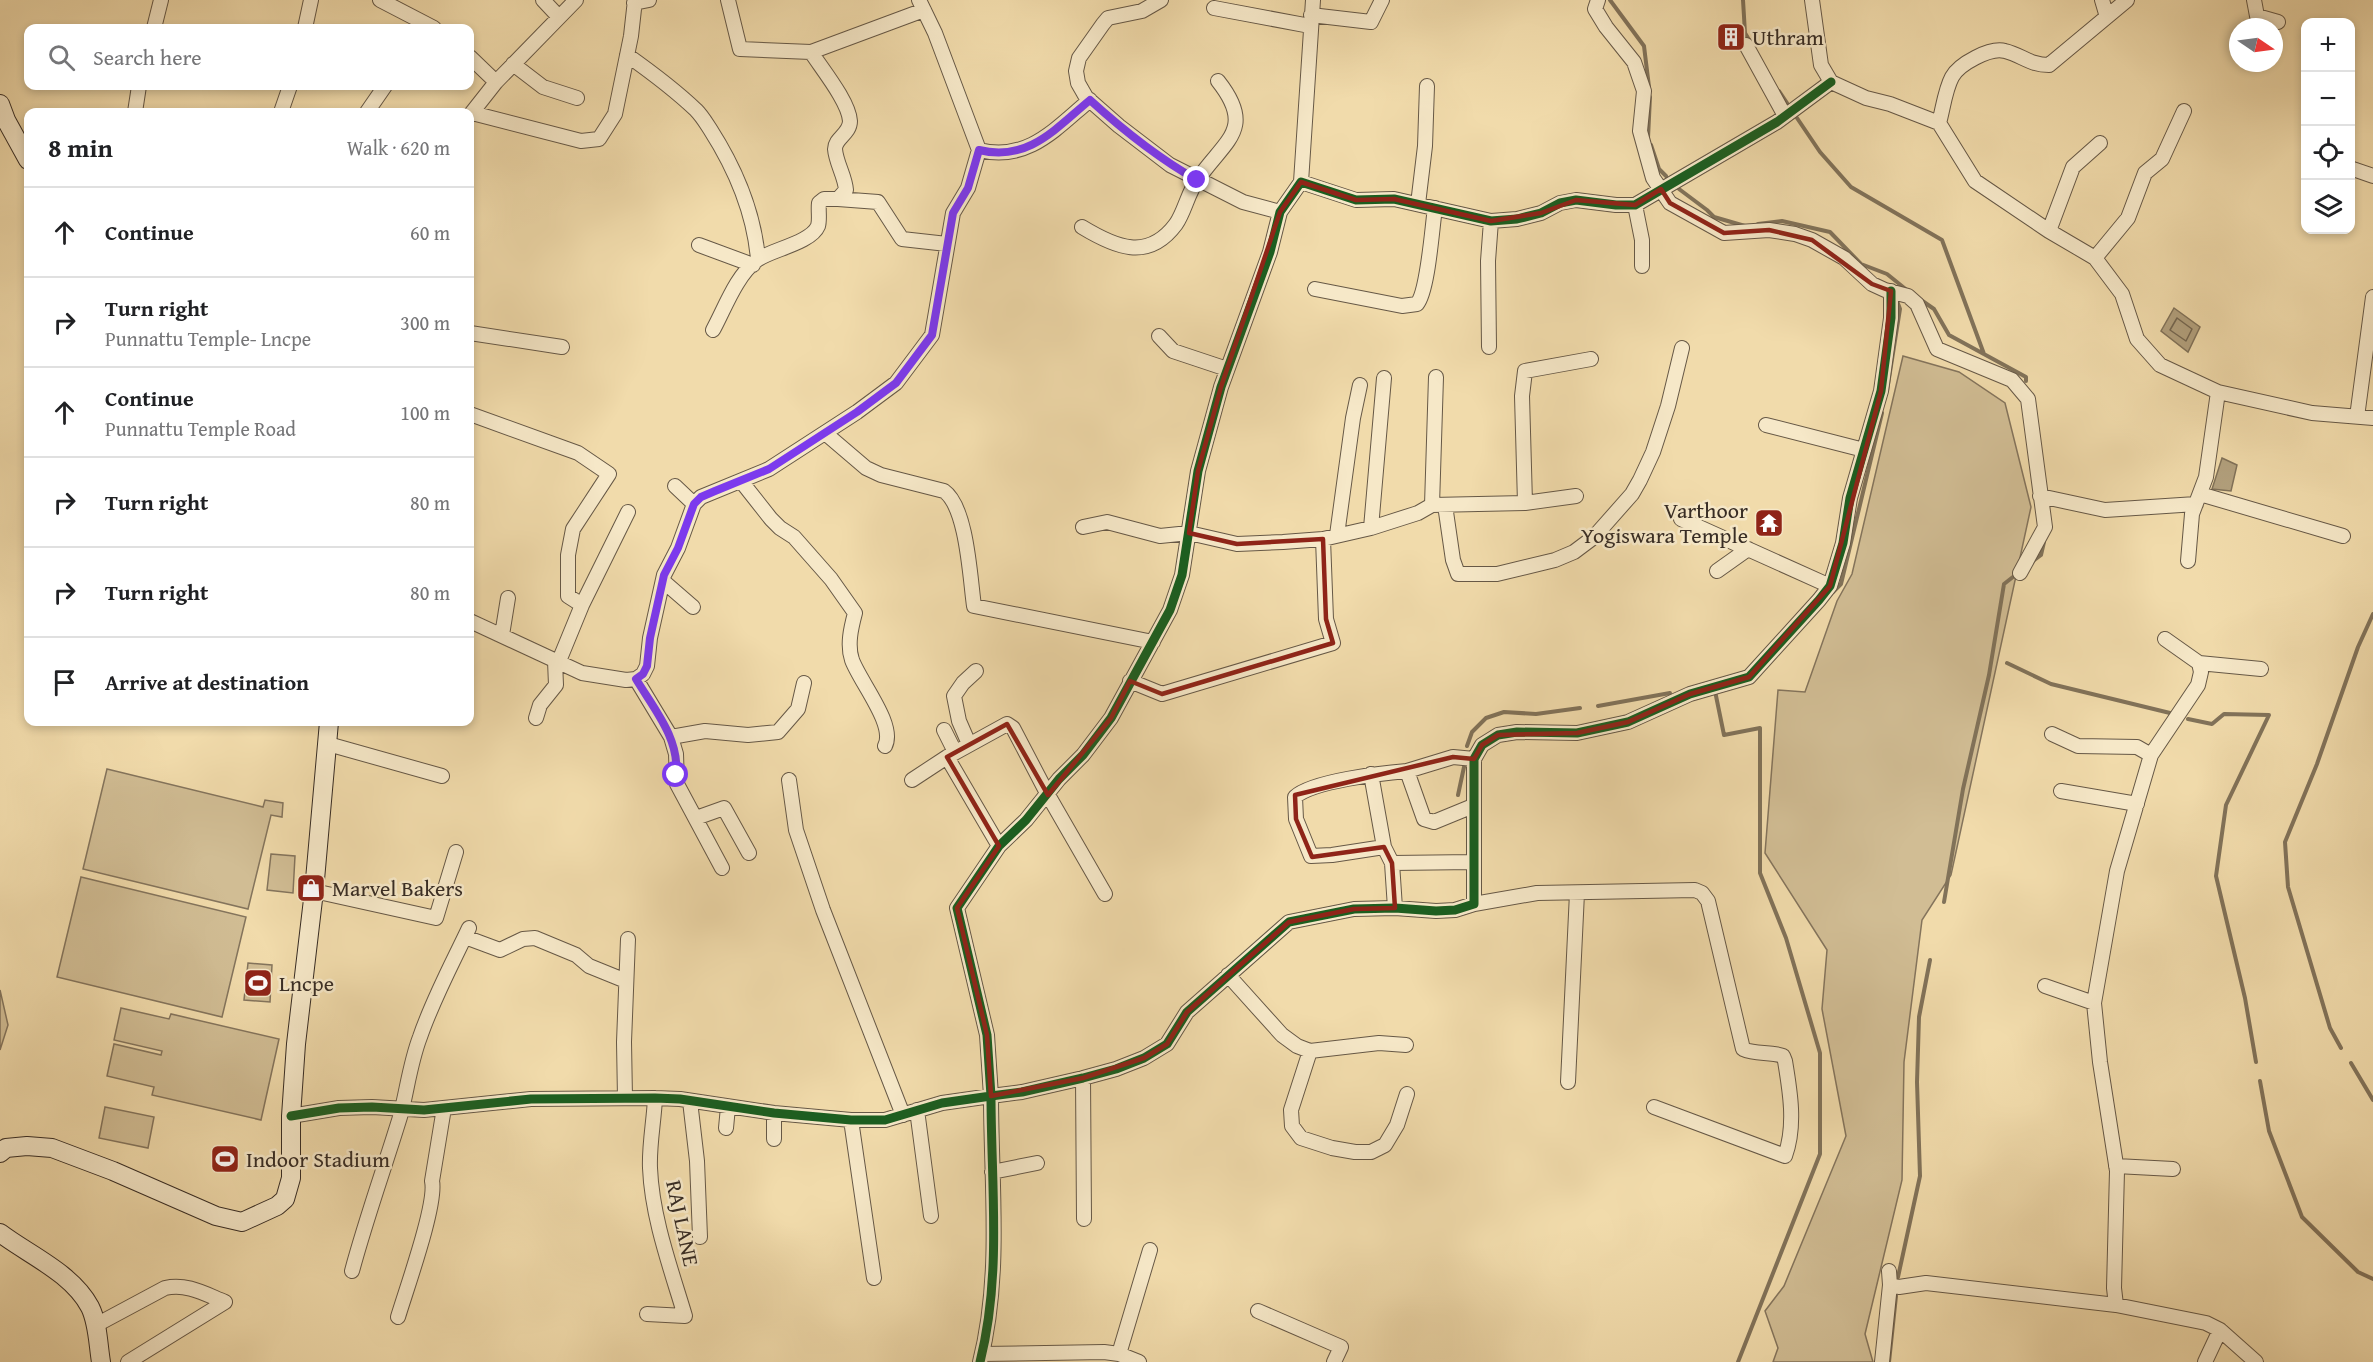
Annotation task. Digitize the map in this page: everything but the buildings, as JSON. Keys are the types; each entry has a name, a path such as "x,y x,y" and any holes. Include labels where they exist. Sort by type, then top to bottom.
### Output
{"street":[{"path":"155,24 161,0"},
{"path":"307,24 311,0"},
{"path":"380,0 426,24"},
{"path":"543,0 558,16"},
{"path":"474,110 496,82 576,0"},
{"path":"474,115 581,141 599,139 615,114 627,55 634,2 649,0"},
{"path":"474,623 582,673 614,679 636,679 643,674 647,666 650,638 663,581 694,504 701,497 769,469 896,383 932,335 953,213 968,188 979,150 922,5 811,52 740,49 728,0"},
{"path":"1161,0 1142,11 1108,18 1079,58 1076,71 1078,83 1090,100 1161,158 1197,180 1243,202 1280,212"},
{"path":"1138,1362 1119,1354 1053,1352 981,1358 990,1305 993,1263 991,1096 987,1035 957,908 999,846 1026,820 1059,779 1083,755 1111,718 1170,610 1182,575 1191,503 1198,471 1227,369 1266,261 1280,212 1301,182 1313,0"},
{"path":"1214,8 1311,21 1371,22 1382,0"},
{"path":"1598,0 1595,9 1606,27 1635,62 1644,91 1640,131 1653,178 1670,203 1724,233 1769,230 1795,234 1812,240 1844,258 1872,284 1908,296 1917,304 1937,349 2012,380 2022,390 2028,399 2045,527 2020,573"},
{"path":"1812,0 1821,65 1831,82 1866,98 1890,104 1939,123 1975,181 2049,231 2095,258 2122,294 2137,339 2160,365 2218,392 2312,413 2373,418"},
{"path":"2102,0 2107,17"},
{"path":"1939,123 1952,76 1966,63 1987,52 2004,50 2037,65 2049,64 2127,0"},
{"path":"2254,0 2257,16 2264,18"},
{"path":"1746,45 1785,116"},
{"path":"811,52 846,107 850,121 848,132 836,144 835,150 846,190 838,199"},
{"path":"627,55 698,112 724,151 756,236 755,262"},
{"path":"474,61 496,82"},
{"path":"513,64 543,87 577,98"},
{"path":"1082,227 1108,243 1123,248 1141,248 1158,241 1176,225 1197,180 1226,146 1235,125 1235,112 1231,98 1218,81"},
{"path":"1301,182 1356,200 1394,199 1491,221 1517,219 1533,215 1560,203 1576,200 1616,206 1635,206 1785,116 1831,82"},
{"path":"1418,204 1425,146 1427,86"},
{"path":"136,108 138,90"},
{"path":"282,108 289,90"},
{"path":"370,108 382,90"},
{"path":"979,150 994,154 1015,152 1031,146 1047,136 1090,100"},
{"path":"0,104 24,153"},
{"path":"2095,258 2128,218 2145,173 2162,159 2184,111"},
{"path":"2049,231 2073,167 2100,143"},
{"path":"2355,170 2373,176"},
{"path":"713,330 734,291 755,262 786,248 814,231 818,225 819,203 824,199 878,202 902,238 947,244"},
{"path":"1635,206 1642,240 1642,266"},
{"path":"1315,289 1402,306 1417,304 1422,298 1425,284 1435,208"},
{"path":"1489,347 1488,261 1491,221"},
{"path":"699,245 755,262"},
{"path":"1474,904 1474,759 1482,745 1498,735 1517,732 1577,733 1628,722 1690,694 1749,677 1830,586 1843,543 1850,498 1881,392 1891,318 1892,291"},
{"path":"2357,417 2373,297"},
{"path":"474,334 562,347"},
{"path":"1159,336 1173,351 1227,369"},
{"path":"1436,377 1439,505 1453,560 1458,574 1497,574 1556,560 1574,552 1594,537 1632,494 1653,452 1668,406 1682,348"},
{"path":"1525,503 1522,396 1525,371 1591,359"},
{"path":"1371,528 1384,378"},
{"path":"1130,681 1162,694 1333,643 1326,619 1330,537 1360,385"},
{"path":"2188,561 2192,514 2206,477 2218,392"},
{"path":"474,415 578,453 609,474 573,529 570,542 568,596 582,605"},
{"path":"1766,425 1864,450"},
{"path":"825,433 866,468 881,475 944,491 951,496 955,502 963,534 974,606 1153,642"},
{"path":"741,481 771,519 794,537 831,579 855,614 851,630 852,659 884,721 888,741 885,747"},
{"path":"675,486 694,504"},
{"path":"1083,527 1107,522 1160,536 1189,533 1237,544 1330,537 1371,528 1439,505 1525,503 1576,496"},
{"path":"2040,496 2105,510 2198,499 2343,536"},
{"path":"536,718 540,705 556,685 557,661 628,512"},
{"path":"1681,519 1830,586"},
{"path":"1717,571 1748,549"},
{"path":"663,581 693,607"},
{"path":"502,635 508,598"},
{"path":"2165,639 2199,663 2261,669"},
{"path":"2116,1305 2114,1288 2116,1166 2100,1062 2094,1003 2117,871 2151,755 2198,685 2201,672 2199,663"},
{"path":"969,744 959,721 954,696 963,683 976,671"},
{"path":"636,679 671,737 677,761 677,784 722,868"},
{"path":"671,737 705,731 748,735 778,732 798,709 804,683"},
{"path":"912,780 951,754 1007,724 1013,728 1048,795 1106,894"},
{"path":"0,1153 6,1148 27,1146 52,1148 113,1171 216,1216 242,1222 277,1206 285,1199 291,1179 291,1116 296,1044 314,891 329,726"},
{"path":"944,730 951,754 999,846"},
{"path":"2052,734 2078,746 2137,747 2151,755"},
{"path":"327,744 442,776"},
{"path":"1384,847 1332,855 1311,855 1296,819 1295,797 1298,794 1371,774 1407,771 1453,757 1474,759"},
{"path":"1407,771 1424,819 1434,822 1473,806"},
{"path":"1371,774 1384,847 1392,863 1395,908"},
{"path":"789,780 796,830 823,910 903,1115"},
{"path":"2061,791 2137,804"},
{"path":"696,818 724,808 749,853"},
{"path":"314,891 436,918 456,852"},
{"path":"1392,863 1474,862"},
{"path":"291,1116 339,1108 424,1110 531,1099 655,1098 774,1113 851,1120 885,1120 942,1103 1022,1092 1083,1078 1144,1058 1167,1044 1187,1012 1289,922 1354,909 1455,910 1474,904 1537,893 1695,890 1702,893 1708,901 1743,1049 1749,1052 1777,1053 1783,1056 1785,1061 1791,1101 1788,1148 1785,1156 1654,1107"},
{"path":"1568,1082 1577,892"},
{"path":"352,1271 365,1222 402,1108 419,1039 435,996 467,933 500,950 523,939 535,938 576,955 589,966 626,981"},
{"path":"625,1098 628,939"},
{"path":"1228,975 1282,1035 1297,1046 1310,1051 1379,1043 1406,1045"},
{"path":"2045,986 2094,1003"},
{"path":"1310,1051 1292,1110 1292,1126 1301,1138 1332,1148 1371,1152 1385,1145 1397,1125 1407,1094"},
{"path":"1083,1078 1084,1220"},
{"name":"RAJ LANE","path":"647,1314 685,1316 667,1257 653,1197 650,1167 655,1098"},
{"path":"690,1101 698,1161 700,1237"},
{"path":"726,1128 728,1107"},
{"path":"398,1317 426,1227 434,1189 432,1181 444,1108"},
{"path":"917,1110 931,1216"},
{"path":"774,1113 774,1139"},
{"path":"851,1120 874,1278"},
{"path":"992,1172 1037,1163"},
{"path":"2116,1166 2173,1169"},
{"path":"0,1233 61,1275 80,1293 90,1308 96,1325 102,1362"},
{"path":"1119,1354 1150,1251"},
{"path":"1882,1362 1889,1278 1899,1287 1926,1283 2116,1305 2206,1323 2220,1330 2256,1362"},
{"path":"96,1325 165,1288 177,1285 189,1287 225,1302 128,1362"},
{"path":"1258,1311 1341,1347 1334,1362"},
{"path":"2205,1362 2220,1330"}],"highlighted area":[{"path":"1301,182 1356,200 1394,199 1491,221 1541,213 1576,200 1635,205 1661,189 1670,203 1724,233 1769,230 1812,240 1872,284 1891,291 1881,391 1830,586 1749,677 1690,694 1628,722 1577,733 1498,735 1482,745 1474,759 1453,757 1295,795 1296,819 1312,857 1384,847 1392,863 1395,908 1354,909 1289,922 1187,1012 1167,1044 1144,1058 1083,1078 991,1096 987,1035 957,908 999,846 947,757 1007,724 1048,795 1111,718 1130,681 1162,694 1333,643 1326,619 1323,539 1237,544 1189,533 1198,471 1221,387 1280,212"}],"shaded area":[{"path":"1903,356 1959,372 2005,403 2031,507 1951,875 1922,920 1904,1062 1902,1180 1865,1334 1873,1362 1773,1362 1778,1348 1765,1311 1784,1286 1846,1136 1822,1009 1827,950 1765,853 1778,690 1805,692 1837,601 1852,574"},
{"path":"107,769 263,807 265,800 283,803 282,817 271,815 248,909 83,869"},
{"path":"271,854 295,856 293,893 267,890"},
{"path":"81,877 246,917 222,1017 57,977"},
{"name":"Lncpe","path":"248,963 272,965 270,1002 244,1000"},
{"path":"0,990 8,1025 0,1050"},
{"path":"121,1008 169,1019 171,1014 279,1039 261,1120 152,1095 154,1087 107,1076 114,1044 161,1055 162,1051 114,1040"},
{"path":"105,1107 154,1117 148,1148 99,1138"}],"water":[{"path":"2174,308 2200,327 2188,352 2161,331"},
{"path":"2222,458 2237,465 2231,491 2212,489"}],"waterway":[{"path":"1610,0 1644,46 1649,87"},
{"path":"1743,0 1745,33 1751,43"},
{"path":"1779,91 1787,103"},
{"path":"1648,138 1650,97"},
{"path":"1797,118 1820,152 1851,187 1942,240 1984,354"},
{"path":"1651,145 1659,169 1666,176"},
{"path":"1679,189 1714,217 1745,226"},
{"path":"1758,224 1782,221 1830,232 1861,264 1887,274 1908,291"},
{"path":"1921,300 1934,309 1949,335 2026,377 2026,381"},
{"path":"1887,391 1900,309 1897,301"},
{"path":"1833,592 1841,584 1882,413"},
{"path":"2033,561 2041,555 2044,542"},
{"path":"1944,902 1963,789 1989,675 2004,584 2018,573"},
{"path":"2341,1048 2330,1028 2288,887 2285,842 2317,764 2358,647 2373,614"},
{"path":"2007,663 2051,684 2170,713"},
{"path":"1718,690 1715,691 1724,735 1760,728 1760,873 1786,938 1820,1053 1820,1154 1738,1362"},
{"path":"1598,706 1670,693"},
{"path":"1467,746 1472,732 1486,718 1504,712 1536,714 1580,708"},
{"path":"2188,719 2212,724 2224,714 2269,715 2226,805 2216,876 2245,998 2256,1062"},
{"path":"1458,795 1464,767"},
{"path":"1898,1277 1920,1176 1917,1082 1919,1017 1930,960"},
{"path":"2351,1063 2373,1100"},
{"path":"2260,1081 2269,1131 2302,1217 2358,1272 2373,1279"},
{"path":"1889,1362 1896,1296"}],"cycle path":[{"path":"291,1116 339,1108 424,1110 531,1099 655,1098 680,1099 774,1113 851,1120 885,1120 942,1103 991,1096 987,1035 957,908 999,846 1026,820 1059,779 1083,755 1111,718 1170,610 1182,575 1198,471 1221,387 1270,252 1280,212 1301,182 1356,200 1394,199 1491,221 1517,219 1541,213 1560,203 1576,200 1635,205 1777,122 1831,82"},
{"path":"980,1362 987,1329 993,1263 991,1096 1022,1092 1083,1078 1144,1058 1167,1044 1187,1012 1289,922 1354,909 1395,908 1436,911 1455,910 1474,904 1474,759 1482,745 1498,735 1517,732 1577,733 1628,722 1690,694 1749,677 1830,586 1843,543 1850,498 1881,391 1891,318 1891,291"}],"place":[{"name":"Uthram","path":"1731,37"},
{"name":"Varthoor Yogiswara Temple","path":"1769,523"},
{"name":"Marvel Bakers","path":"311,888"},
{"name":"Lncpe","path":"258,983"},
{"name":"Indoor Stadium","path":"225,1159"}],"route":[{"path":"676,775 677,761 671,737 636,679 643,674 647,666 650,638 664,575 678,548 694,504 701,497 769,469 857,412 896,383 932,335 953,213 974,174 979,150 994,154 1015,152 1031,146 1047,136 1090,100 1119,126 1170,165 1197,180"}]}
